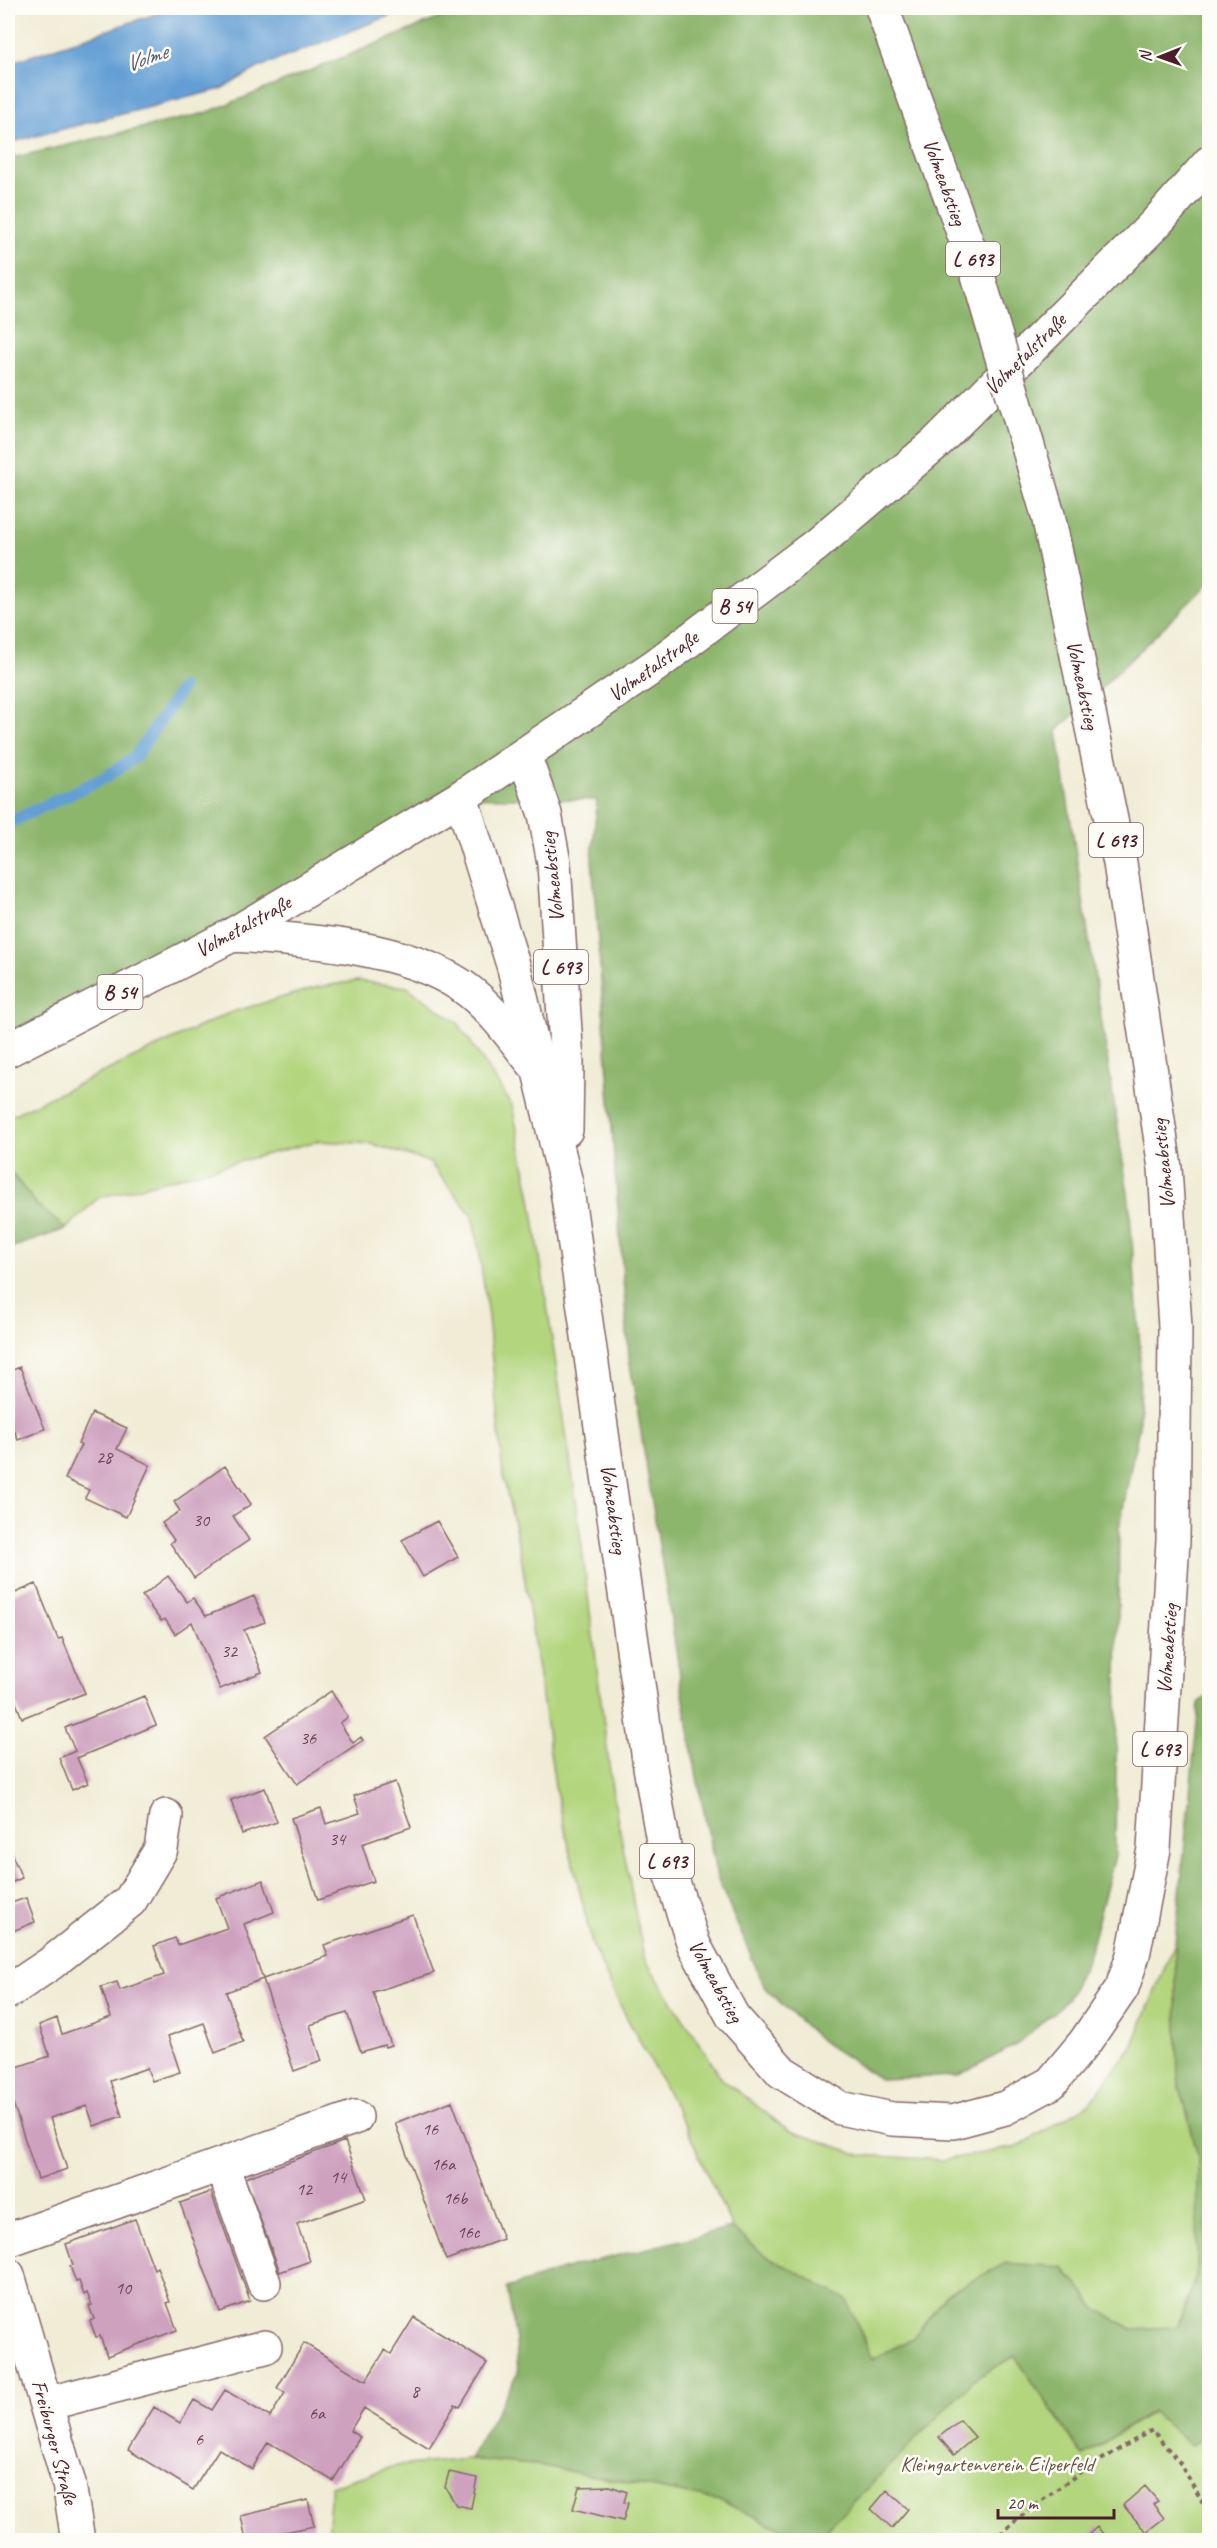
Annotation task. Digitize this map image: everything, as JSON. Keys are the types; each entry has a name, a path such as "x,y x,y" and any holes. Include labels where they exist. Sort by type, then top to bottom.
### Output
{"main road":[{"name":"Volmeabstieg","path":"461,797 514,968 566,1183 650,1767 667,1864 694,1945 733,2018 782,2072 840,2108 892,2120 952,2122 1005,2108 1051,2083 1085,2042 1122,1988 1133,1955 1154,1850 1173,1541 1175,1327 1166,1168 1120,863 1048,515 975,265 882,8"},
{"name":"Volmetalstraße","path":"8,1050 232,935 461,797 656,665 816,545 936,443 1155,225 1209,162"},
{"name":"Volmeabstieg","path":"524,755 545,814 554,863 567,1062 566,1183"},
{"name":"L 693","path":"232,935 310,941 377,954 434,970 463,987 496,1018 540,1072"},
{"path":"8,1992 50,1964 130,1901 161,1849 166,1816"},
{"path":"8,2240 356,2117"},
{"path":"222,2164 264,2283"},
{"name":"Freiburger Straße","path":"8,2275 69,2484 78,2541"},
{"path":"46,2404 265,2346"}],"path":[{"path":"993,2541 1030,2509 1082,2471 1152,2430 1180,2463 1209,2515"}],"green space":[{"path":"464,8 1209,8 1209,583 1057,731 1129,1200 1140,1347 1139,1426 1119,1529 1115,1856 1088,1957 1067,2000 1018,2044 957,2076 880,2079 820,2040 765,1988 717,1878 694,1762 629,1358 592,859 597,800 461,797 8,1050 8,162 12,158 206,113"},
{"path":"358,981 407,987 458,1023 512,1105 531,1198 576,1500 612,1789 644,1958 722,2079 788,2130 861,2155 943,2160 1018,2147 1089,2104 1132,2047 1175,1943 1178,2078 1198,2156 1197,2276 1177,2327 1132,2329 1097,2309 1063,2267 946,2294 913,2338 871,2360 861,2331 799,2274 762,2253 732,2228 686,2127 620,2005 593,1947 556,1792 521,1554 503,1476 488,1317 472,1215 429,1162 372,1144 318,1141 98,1198 66,1229 37,1205 8,1169 8,1117 229,1013 318,987"},
{"path":"8,1169 37,1205 66,1229 8,1249"},
{"path":"1209,1695 1209,2436 1190,2445 1152,2411 1083,2456 1015,2356 976,2378 816,2540 806,2540 721,2501 544,2466 469,2459 518,2374 516,2340 507,2288 578,2265 732,2228 762,2253 847,2300 872,2360 913,2338 946,2294 1006,2263 1063,2267 1097,2309 1132,2329 1177,2327 1197,2276 1198,2156 1178,2078 1175,1943 1199,1703"},
{"name":"Kleingartenverein Eilperfeld","path":"1015,2356 1083,2456 1153,2411 1190,2445 1209,2436 1209,2540 816,2540 976,2377"},
{"path":"469,2459 544,2466 721,2501 806,2540 327,2540 331,2486 396,2466"}],"water":[{"name":"Volme","path":"173,8 409,8 258,68 221,89 8,143 8,67 16,61"}],"building":[{"path":"20,1367 45,1429 18,1440 15,1432 8,1435 8,1372"},
{"path":"92,1413 127,1428 117,1449 150,1465 126,1517 85,1498 89,1490 65,1479 81,1445 78,1444"},
{"path":"225,1466 251,1504 233,1516 249,1540 194,1578 170,1543 174,1540 162,1523 180,1511 174,1502"},
{"path":"437,1521 458,1557 423,1577 402,1540"},
{"path":"168,1576 187,1602 193,1598 206,1616 254,1596 265,1622 244,1630 262,1672 220,1689 192,1622 175,1634 165,1619 161,1621 142,1596"},
{"path":"36,1584 58,1639 62,1638 85,1693 22,1718 8,1682 8,1596"},
{"path":"331,1691 348,1717 340,1723 353,1743 361,1737 363,1740 297,1784 265,1736"},
{"path":"144,1696 156,1725 77,1758 88,1783 72,1790 59,1758 75,1751 65,1728"},
{"path":"395,1782 411,1827 362,1844 374,1881 318,1900 291,1818 321,1808 326,1824 360,1813 354,1796"},
{"path":"265,1788 277,1822 242,1834 231,1800"},
{"path":"12,1855 22,1878 8,1884 8,1858"},
{"path":"263,1880 274,1912 244,1924 263,1979 226,1992 243,2042 215,2053 204,2023 168,2036 180,2072 152,2081 147,2068 110,2081 122,2116 94,2126 87,2106 50,2118 67,2169 38,2179 8,2088 8,2070 50,2056 39,2025 57,2018 62,2034 111,2017 101,1987 117,1982 120,1990 164,1975 154,1946 175,1938 178,1945 227,1928 216,1898"},
{"path":"26,1898 35,1922 8,1933 8,1904"},
{"path":"413,1915 434,1973 373,1992 391,2045 361,2052 347,2013 310,2025 322,2061 294,2071 263,1979 328,1956 324,1945"},
{"path":"452,2101 503,2239 446,2260 395,2123"},
{"path":"345,2141 366,2199 297,2224 310,2261 280,2272 245,2178"},
{"path":"211,2192 250,2301 220,2312 180,2203"},
{"path":"135,2219 154,2269 157,2267 170,2302 167,2303 177,2330 107,2356 100,2336 96,2337 90,2321 94,2319 89,2306 92,2305 87,2293 84,2295 79,2281 76,2282 66,2244"},
{"path":"414,2317 487,2363 460,2407 455,2405 429,2448 364,2408 350,2431 360,2437 333,2481 268,2442 252,2469 219,2449 193,2490 128,2450 154,2407 180,2423 194,2400 212,2410 225,2390 270,2417 285,2393 277,2388 304,2343 366,2381 385,2350 391,2354"},
{"path":"960,2420 975,2437 954,2455 939,2437"},
{"path":"449,2472 477,2478 471,2508 456,2505 445,2487"},
{"path":"610,2486 627,2492 624,2502 628,2503 623,2521 573,2509 579,2487"},
{"path":"1145,2486 1158,2501 1153,2504 1164,2518 1146,2532 1123,2505"},
{"path":"887,2490 908,2509 892,2528 871,2509"},
{"path":"308,2500 314,2526 246,2540 241,2516"},
{"path":"1097,2527 1109,2540 1082,2540"}],"waterway":[{"path":"8,823 106,777 135,757 182,688"}]}
